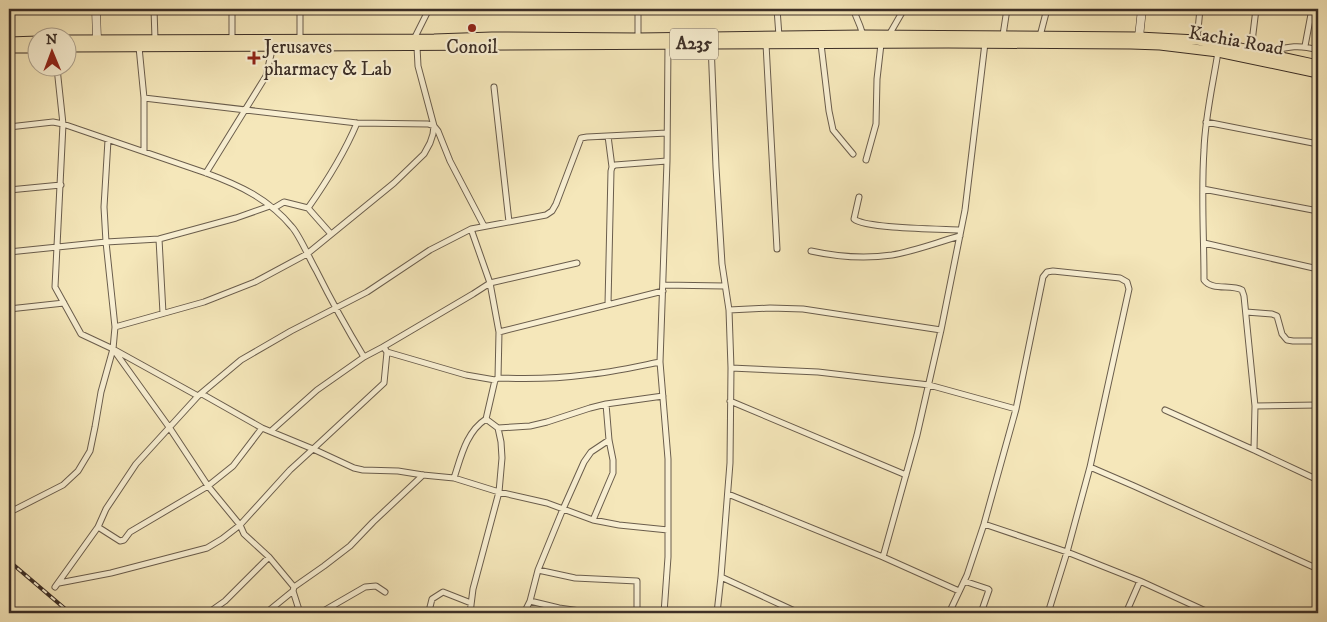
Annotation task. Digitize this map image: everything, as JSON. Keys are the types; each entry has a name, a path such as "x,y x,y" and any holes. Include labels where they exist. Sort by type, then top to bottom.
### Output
{"highway":[{"name":"Kachia Road","path":"78,47 415,43 492,36 638,38 863,35 1139,37 1197,40 1265,52 1278,60 1318,73"},
{"name":"Kachia Road","path":"78,40 300,39 415,43"},
{"path":"9,42 28,41"},
{"name":"Kachia Road","path":"434,42 1131,44 1160,45 1318,65"},
{"path":"9,48 28,48"}],"street":[{"path":"96,9 97,40"},
{"path":"154,9 155,40"},
{"path":"232,9 232,39"},
{"path":"300,9 300,39"},
{"path":"115,327 204,302 255,282 307,254 394,183 424,154 433,134 434,126 418,66 415,43 429,9"},
{"path":"638,9 638,38"},
{"path":"777,9 779,37"},
{"path":"853,9 863,35"},
{"path":"889,36 904,9"},
{"path":"1003,36 1007,9"},
{"path":"1040,36 1047,9"},
{"path":"1139,37 1142,9"},
{"path":"1197,40 1200,9"},
{"path":"1251,50 1256,9"},
{"path":"1306,46 1312,9"},
{"path":"883,557 917,436 961,233 985,43"},
{"path":"664,613 668,557 668,459 660,362 667,161 668,44"},
{"path":"711,44 716,176 724,286 729,310 731,368 730,463 717,613"},
{"path":"766,44 777,248"},
{"path":"821,44 833,130 853,154"},
{"path":"866,160 876,124 877,80 881,44"},
{"path":"139,46 144,98 144,151"},
{"path":"206,173 266,76 272,46"},
{"path":"1265,52 1294,46 1306,46 1318,50"},
{"path":"1218,52 1206,122 1204,150 1204,280 1212,285 1237,288 1242,290 1244,296 1255,406 1254,450"},
{"path":"58,78 63,124 55,287 81,334 262,428 354,468 454,478 562,508 593,520 668,530"},
{"path":"494,87 509,222"},
{"path":"144,98 356,123 428,124 434,126 484,226"},
{"path":"9,127 53,122 63,124 206,173 251,192 272,207 293,228 335,308 364,357"},
{"path":"1206,122 1318,144"},
{"path":"308,208 348,144 356,123"},
{"path":"385,350 384,383 290,470 240,525 222,539 206,548 57,585 98,527 106,509 136,464 200,395 241,360 291,331 367,292 430,250 471,229 546,215 552,211 556,204 581,138 667,133"},
{"path":"608,136 612,167 608,304"},
{"path":"9,509 12,511 64,485 78,471 90,451 101,392 113,349 115,327 104,207 108,140"},
{"path":"612,167 615,165 667,161"},
{"path":"9,190 61,185"},
{"path":"1203,189 1318,211"},
{"path":"858,196 854,214 856,221 900,228 961,233"},
{"path":"9,252 58,246 159,239 236,218 284,202 308,208 331,234"},
{"path":"454,478 466,442 476,427 486,419 497,379 499,332 490,282 471,229"},
{"path":"811,251 833,256 863,258 894,255 961,233"},
{"path":"159,239 163,312"},
{"path":"1204,243 1318,269"},
{"path":"270,431 317,390 364,357 385,350 490,282 577,263"},
{"path":"949,613 964,581 984,524 1016,409 1044,277 1047,272 1054,271 1120,278 1127,282 1129,289 1090,467 1048,613"},
{"path":"499,332 663,288 724,286"},
{"path":"9,309 64,303"},
{"path":"729,310 803,309 941,330"},
{"path":"1246,312 1277,316 1282,334 1286,340 1318,341"},
{"path":"113,349 169,427 208,486 240,525 244,534 269,557 294,589 300,613"},
{"path":"385,350 466,375 497,379 540,379 584,375 660,362"},
{"path":"731,368 818,372 929,385 1016,409"},
{"path":"486,419 498,428 530,426 606,404 662,396"},
{"path":"730,401 906,475"},
{"path":"593,520 613,473 606,404"},
{"path":"1255,406 1318,405"},
{"path":"1164,410 1318,480"},
{"path":"98,527 120,541 124,540 130,532 208,486 233,466 262,428"},
{"path":"470,613 473,590 500,492 502,458 498,428"},
{"path":"524,613 530,601 538,570 562,508 584,462 591,452 609,440"},
{"path":"1090,467 1318,569"},
{"path":"266,613 350,546 423,475"},
{"path":"728,494 883,557 959,591"},
{"path":"984,524 1067,552 1140,581 1210,613"},
{"path":"208,613 225,601 269,557"},
{"path":"538,570 575,578 637,582 637,613"},
{"path":"721,577 799,613"},
{"path":"964,581 989,590 982,610"},
{"path":"1126,613 1140,581"},
{"path":"320,613 365,587 376,586 385,592"},
{"path":"426,613 432,600 443,592 472,603"},
{"path":"530,601 559,608 594,613"}],"railway":[{"path":"9,561 70,613"}],"place":[{"name":"Conoil","path":"472,28"},
{"name":"Jerusaves pharmacy & Lab","path":"254,58"}]}
